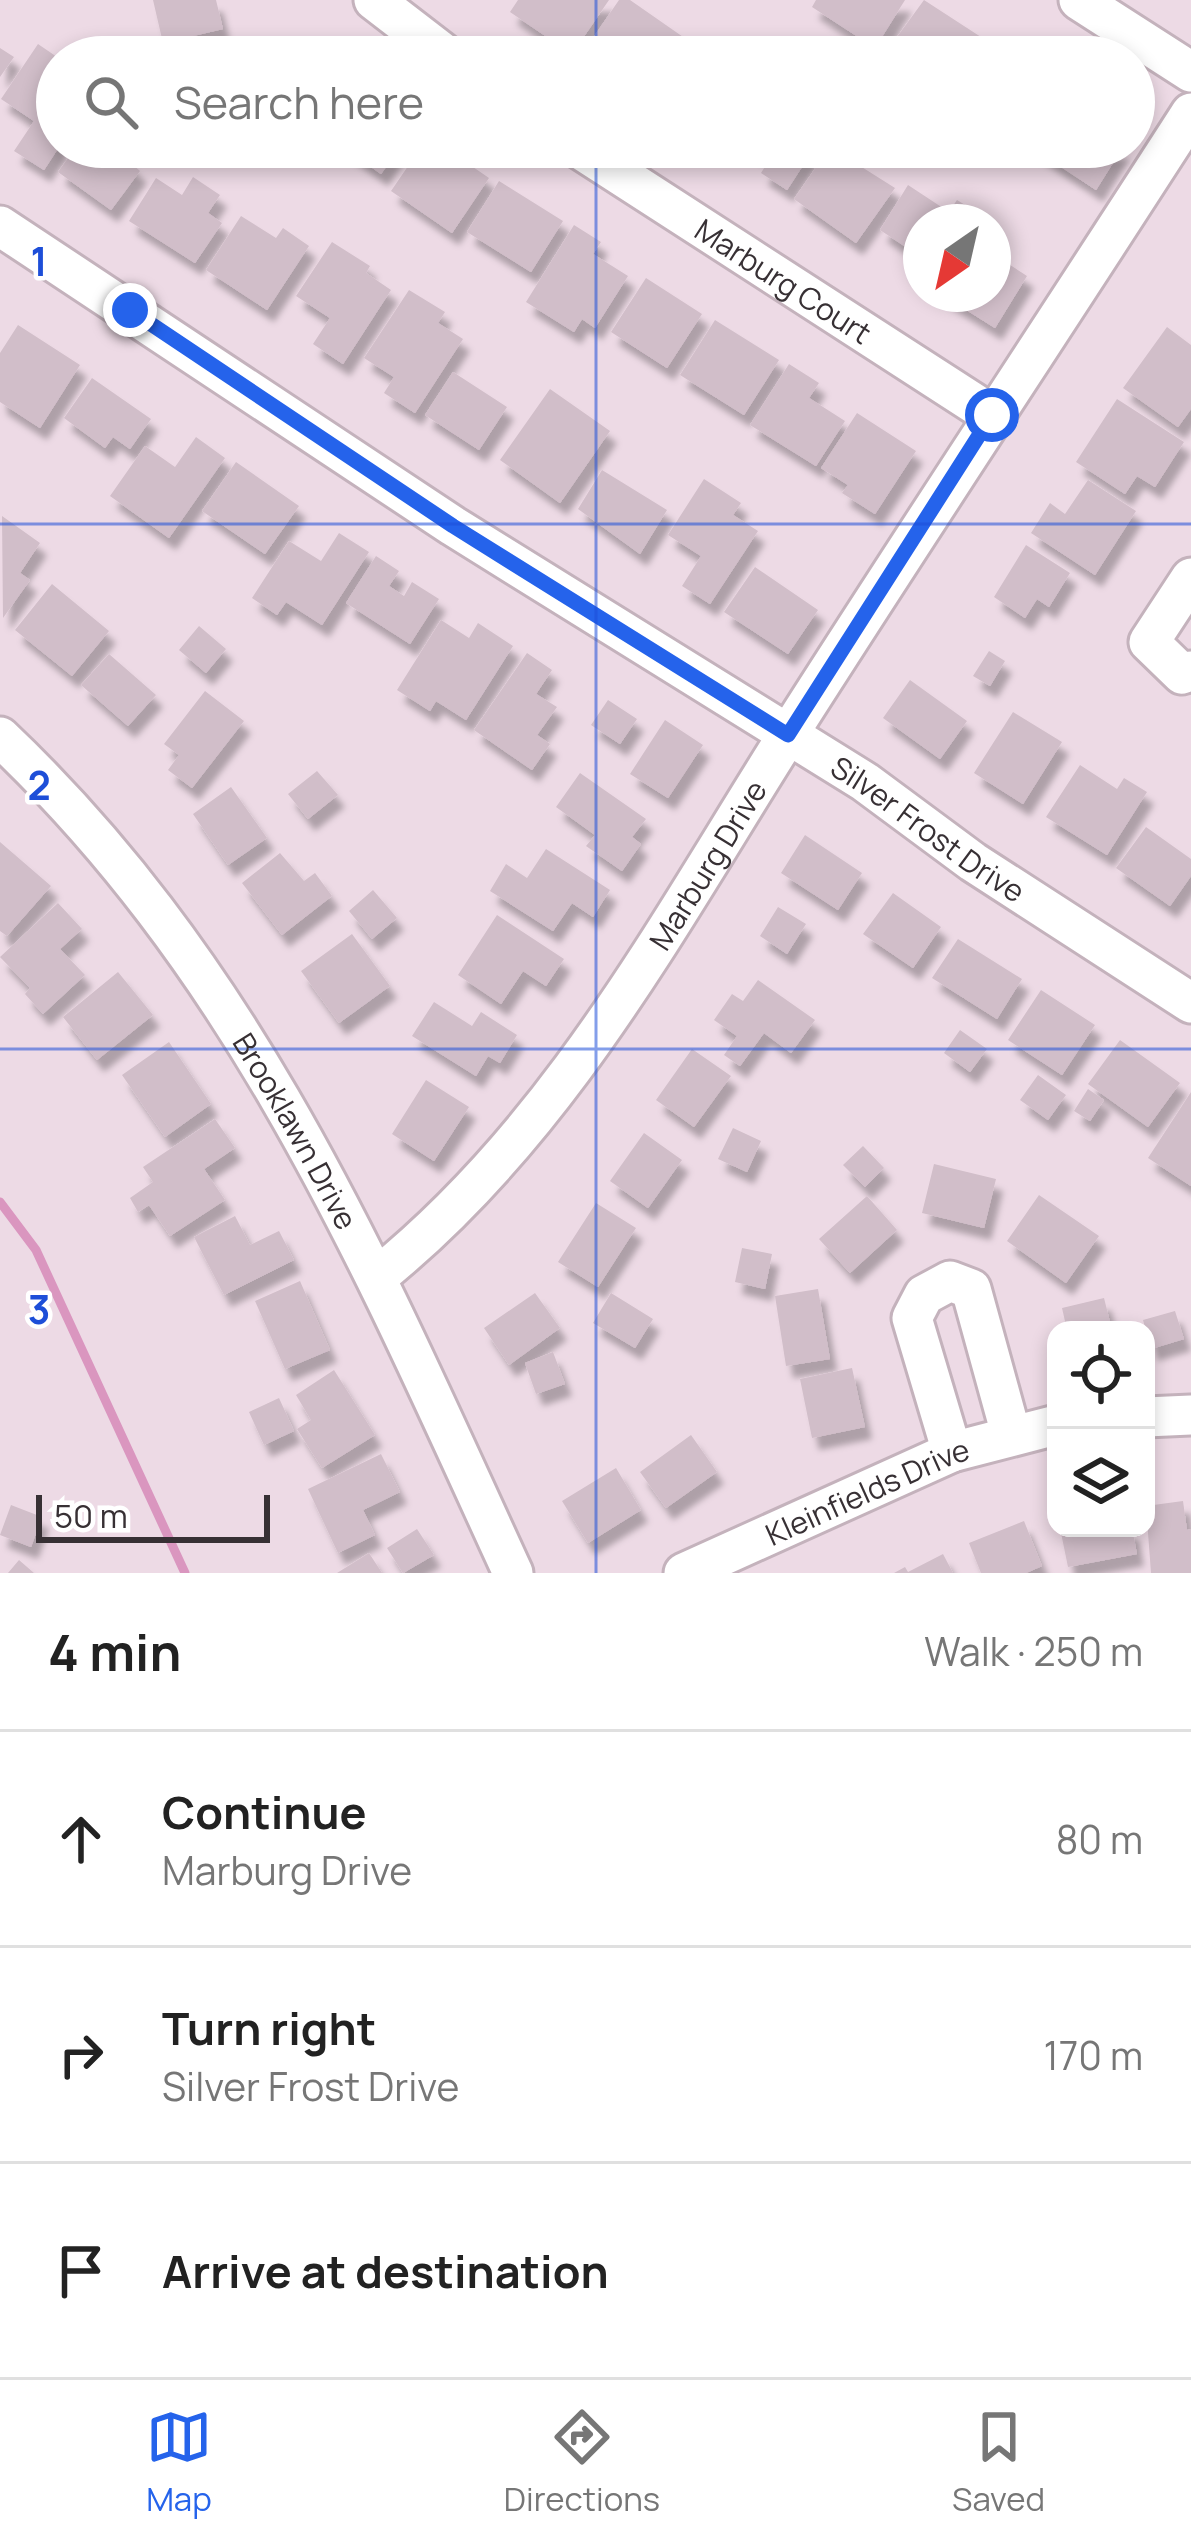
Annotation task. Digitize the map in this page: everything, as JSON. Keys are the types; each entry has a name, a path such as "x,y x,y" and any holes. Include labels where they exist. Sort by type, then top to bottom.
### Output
{"street":[{"path":"374,0 421,36"},
{"path":"1079,0 1135,36"},
{"path":"1155,49 1191,72"},
{"name":"Marburg Drive","path":"1155,168 1191,113"},
{"name":"Marburg Court","path":"610,168 992,415"},
{"name":"Marburg Drive","path":"377,1277 464,1202 590,1051 992,415 1155,168"},
{"name":"Silver Frost Drive","path":"0,226 453,526 788,735 1191,1003"},
{"path":"1191,578 1150,642 1182,674 1191,670"},
{"name":"Brooklawn Drive","path":"0,737 111,855 190,957 303,1132 377,1277 513,1573"},
{"path":"952,1452 912,1318 925,1295 950,1281 971,1289 1011,1434"},
{"path":"1155,1417 1191,1415"},
{"name":"Kleinfields Drive","path":"683,1573 952,1452 1047,1427"}],"building":[{"path":"153,0 216,0 223,29 161,36"},
{"path":"518,0 609,0 584,36 545,36 510,12"},
{"path":"619,0 630,0 682,36 594,36"},
{"path":"816,0 905,0 882,36 857,36 812,7"},
{"path":"924,0 979,36 898,36"},
{"path":"36,47 36,165 14,151 34,121 1,99"},
{"path":"0,48 14,57 0,77"},
{"path":"61,168 140,171 111,210 58,172"},
{"path":"407,168 474,168 489,178 452,233 391,191"},
{"path":"764,168 801,168 787,190 761,173"},
{"path":"815,168 863,168 895,188 856,243 794,199"},
{"path":"1063,168 1110,168 1096,190"},
{"path":"193,177 220,195 208,213 222,223 195,263 129,221 156,178 182,195"},
{"path":"499,181 563,221 531,272 467,232"},
{"path":"908,185 937,204 903,204 903,245 880,230"},
{"path":"241,216 276,238 283,228 309,246 267,310 206,270"},
{"path":"574,225 601,242 593,254 628,276 595,328 582,319 574,332 526,302"},
{"path":"332,242 370,266 366,273 391,290 343,364 313,344 330,318 296,296"},
{"path":"1011,266 1027,276 1011,302"},
{"path":"646,278 702,314 667,368 611,332"},
{"path":"409,290 445,312 438,323 463,339 415,413 384,393 394,377 364,358"},
{"path":"970,312 1005,312 995,328"},
{"path":"715,320 779,360 744,415 680,375"},
{"path":"18,325 80,365 40,428 0,402 0,353"},
{"path":"1167,327 1191,345 1191,409 1178,427 1123,388"},
{"path":"789,364 819,383 809,398 845,421 816,466 750,425"},
{"path":"453,372 507,407 479,450 425,415"},
{"path":"92,378 151,419 130,449 113,437 105,448 64,418"},
{"path":"550,389 610,431 560,503 500,460"},
{"path":"1117,399 1184,442 1155,487 1137,476 1125,494 1076,462"},
{"path":"857,413 916,451 875,514 842,493 848,485 821,468"},
{"path":"196,437 225,458 169,538 110,496 145,446 175,467"},
{"path":"236,462 299,506 265,554 202,511"},
{"path":"602,470 667,510 640,554 578,509"},
{"path":"704,479 741,503 733,515 758,531 710,604 682,586 701,556 668,535"},
{"path":"1088,480 1136,511 1095,575 1031,533 1050,503 1065,514"},
{"path":"2,516 40,543 20,573 30,580 3,618"},
{"path":"339,533 369,552 322,625 286,602 277,615 252,598 289,541 321,561"},
{"path":"1026,545 1070,573 1049,607 1037,599 1025,618 994,597"},
{"path":"376,556 399,571 389,586 404,596 412,582 439,599 410,644 346,603"},
{"path":"755,567 818,610 788,654 724,612"},
{"path":"52,584 109,631 72,676 15,630"},
{"path":"441,620 469,638 478,623 513,646 466,720 436,701 430,711 397,690"},
{"path":"199,626 226,649 206,673 179,650"},
{"path":"989,651 1005,661 990,686 973,676"},
{"path":"527,653 552,670 536,694 557,707 537,735 550,744 532,770 474,730"},
{"path":"109,654 156,695 128,726 81,685"},
{"path":"910,680 967,721 940,759 883,718"},
{"path":"205,691 244,721 192,788 168,770 179,755 164,744"},
{"path":"608,700 637,719 620,744 591,725"},
{"path":"1013,712 1062,742 1023,804 974,773"},
{"path":"665,720 703,745 668,798 630,774"},
{"path":"1080,765 1117,789 1124,778 1147,792 1107,855 1046,817"},
{"path":"317,771 338,795 308,819 288,794"},
{"path":"580,773 646,819 632,837 641,844 622,871 586,846 595,835 556,807"},
{"path":"231,787 267,838 228,865 193,814"},
{"path":"1146,827 1191,859 1191,876 1170,906 1116,868"},
{"path":"805,835 862,873 838,910 781,873"},
{"path":"0,842 51,886 7,936 0,931"},
{"path":"546,849 610,890 593,917 572,903 553,931 490,891 506,864 527,878"},
{"path":"280,853 304,881 315,873 332,896 282,935 242,883"},
{"path":"373,890 397,918 372,939 349,911"},
{"path":"893,893 941,927 913,968 863,934"},
{"path":"58,903 82,929 60,949 85,975 43,1014 25,994 30,988 0,957"},
{"path":"778,907 806,924 787,954 760,936"},
{"path":"497,915 564,959 546,986 523,971 501,1004 458,975"},
{"path":"352,934 390,986 339,1023 301,971"},
{"path":"958,939 1022,979 997,1019 932,978"},
{"path":"118,972 153,1015 97,1060 63,1017"},
{"path":"758,980 815,1020 791,1053 764,1033 740,1066 724,1055 737,1036 714,1020 732,994 743,1001"},
{"path":"1041,990 1095,1025 1062,1075 1008,1040"},
{"path":"434,1002 472,1026 481,1012 517,1035 500,1063 488,1056 476,1076 412,1036"},
{"path":"960,1030 987,1049 970,1072 944,1053"},
{"path":"1120,1040 1180,1083 1148,1127 1088,1084"},
{"path":"169,1042 211,1104 165,1137 122,1075"},
{"path":"692,1049 731,1076 694,1127 656,1100"},
{"path":"1038,1075 1066,1095 1048,1120 1020,1100"},
{"path":"426,1080 469,1107 434,1161 392,1134"},
{"path":"1088,1089 1104,1100 1090,1121 1074,1111"},
{"path":"1191,1092 1191,1186 1148,1158"},
{"path":"215,1119 235,1148 204,1169 225,1200 170,1236 149,1205 138,1212 130,1198 153,1182 143,1167"},
{"path":"733,1128 761,1141 747,1172 718,1159"},
{"path":"644,1133 682,1160 648,1208 610,1181"},
{"path":"863,1146 884,1168 865,1187 843,1165"},
{"path":"934,1164 996,1179 984,1228 922,1213"},
{"path":"1039,1195 1099,1236 1066,1283 1007,1241"},
{"path":"867,1196 897,1230 850,1273 819,1239"},
{"path":"596,1203 636,1228 598,1287 558,1262"},
{"path":"235,1216 250,1245 279,1231 294,1260 224,1295 194,1237"},
{"path":"742,1248 772,1254 765,1289 735,1282"},
{"path":"300,1281 330,1350 285,1369 255,1301"},
{"path":"818,1289 830,1359 786,1366 775,1296"},
{"path":"535,1293 560,1328 509,1365 484,1328"},
{"path":"611,1293 653,1319 635,1348 593,1323"},
{"path":"1104,1298 1110,1321 1065,1321 1062,1308"},
{"path":"1175,1311 1184,1339 1155,1348 1155,1321 1143,1320"},
{"path":"553,1352 565,1384 536,1394 525,1363"},
{"path":"852,1368 865,1427 812,1438 800,1379"},
{"path":"334,1370 375,1435 322,1468 297,1429 311,1420 296,1395"},
{"path":"279,1398 294,1431 264,1445 249,1412"},
{"path":"691,1435 717,1472 666,1508 640,1472"},
{"path":"381,1454 400,1492 363,1510 375,1535 338,1553 308,1489"},
{"path":"616,1468 641,1510 588,1543 562,1501"},
{"path":"1183,1501 1187,1530 1191,1529 1191,1573 1151,1573 1148,1537 1155,1537 1155,1505"},
{"path":"11,1505 42,1517 31,1547 0,1535"},
{"path":"1024,1521 1042,1566 1026,1573 981,1573 969,1543"},
{"path":"417,1529 434,1555 403,1573 387,1548"},
{"path":"1062,1537 1134,1537 1137,1554 1068,1567"},
{"path":"369,1553 382,1573 337,1573"},
{"path":"943,1554 953,1573 894,1573 905,1567 908,1572"},
{"path":"19,1560 34,1573 8,1573"}],"waterway":[{"path":"0,1202 36,1250 185,1573"}],"route":[{"path":"130,310 453,526 788,735 992,415"}]}
